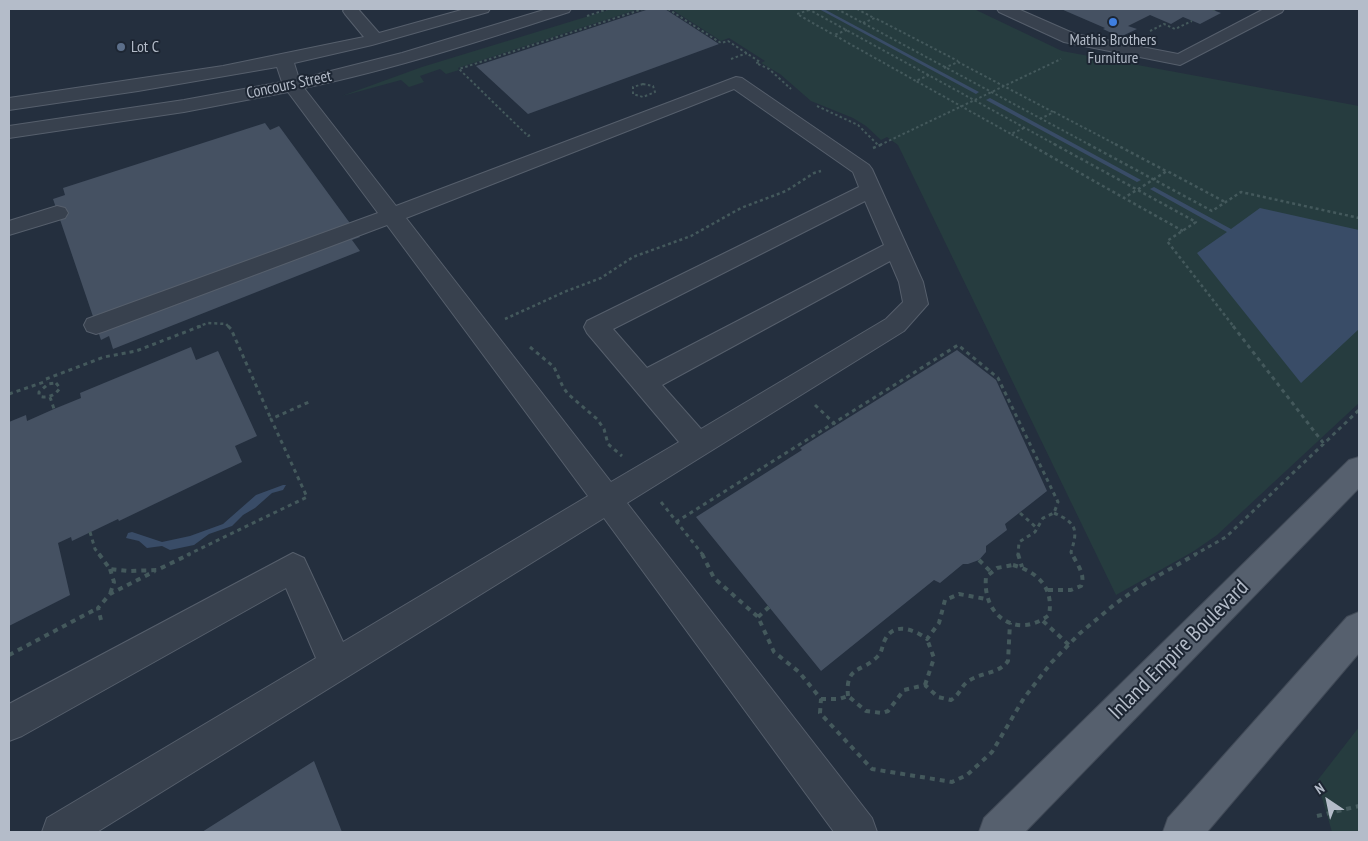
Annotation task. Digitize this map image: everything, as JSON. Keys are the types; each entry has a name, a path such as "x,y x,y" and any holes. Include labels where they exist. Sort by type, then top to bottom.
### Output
{"main road":[{"name":"Inland Empire Boulevard","path":"998,832 1359,469"},
{"path":"1182,832 1359,628"}],"street":[{"name":"Concours Street","path":"9,132 124,117 226,99 288,72 375,39 482,9"},
{"name":"Concours Street","path":"9,104 134,88 288,72 357,70 563,9"},
{"path":"1005,9 1070,38 1180,60 1276,9"},
{"path":"351,10 375,39"},
{"path":"288,72 391,216 858,832"},
{"path":"61,832 895,325 916,304 911,282 862,170 736,82 391,216 96,325"},
{"path":"698,444 596,327 871,190"},
{"path":"9,228 58,213"},
{"path":"644,382 895,249"},
{"path":"9,723 293,568 336,665"}],"path":[{"path":"537,133 528,136 459,69 643,9"},
{"path":"668,9 722,43 728,41 747,53 760,62 756,63 783,80 795,93"},
{"path":"1183,231 798,14 809,9 1196,222 1183,231 1167,241 1324,444"},
{"path":"837,9 1212,211 1241,192 1359,218"},
{"path":"857,9 1225,202"},
{"path":"862,23 875,18"},
{"path":"834,35 847,30"},
{"path":"944,68 958,62"},
{"path":"916,81 930,75"},
{"path":"627,99 636,95 650,95 655,92 655,88 647,84 635,85 631,90 636,95"},
{"path":"506,327 501,321 564,292 601,278 633,257 691,236 741,208 786,192 814,173 894,140 991,92"},
{"path":"811,104 844,116 872,137 878,145"},
{"path":"1040,119 1054,112"},
{"path":"1011,134 1025,127"},
{"path":"1124,198 1167,171"},
{"path":"9,394 104,356 136,351 194,328 218,322 226,324 231,329 307,497 110,594"},
{"path":"525,343 548,361 556,371 563,388 574,400 592,413 602,425 605,439 611,449 623,456 701,552 714,578 758,617 774,652 799,672 821,699 820,713 872,769 952,782 967,775 992,752 1024,698 1051,663 1069,645 1115,604 1142,584 1226,537 1359,410"},
{"path":"676,522 958,345 998,378 1058,502 1054,513 1043,518 1038,529 1019,542 1018,555 1022,567"},
{"path":"46,379 48,384"},
{"path":"56,383 60,388 57,393 50,397 43,398 39,396 40,390 48,384 56,383"},
{"path":"50,397 54,409"},
{"path":"271,419 309,402"},
{"path":"1020,513 1038,529"},
{"path":"1048,590 1073,591 1080,587 1083,581 1083,576 1071,552 1076,535 1075,529 1067,519 1054,513"},
{"path":"9,655 98,608 110,594 114,582 110,569 95,549 90,532"},
{"path":"979,560 991,572"},
{"path":"1005,566 1022,567 1038,577 1048,590 1051,607 1049,615 1044,621 1028,626 1010,623 995,612 986,599 984,584 991,572 1005,566"},
{"path":"110,569 128,571 157,570"},
{"path":"928,639 940,623 942,606 945,600 959,594 986,599"},
{"path":"758,617 769,607"},
{"path":"98,608 101,620"},
{"path":"1044,621 1069,645"},
{"path":"925,685 937,697 947,700 953,699 960,694 963,684 972,678 986,675 1005,666 1010,658 1008,636 1010,623"},
{"path":"904,628 912,629 928,639 933,648 936,662 925,685 908,688 901,693 888,711 879,714 864,711 848,696 847,686 852,672 878,656 883,649 884,641 896,630 904,628"},
{"path":"821,699 838,699 848,696"},
{"path":"1317,816 1359,806"}],"green space":[{"path":"612,9 639,9 458,68 459,70 446,74 440,69 420,76 424,82 409,87 401,80 342,96 422,67"},
{"path":"671,9 974,9 1062,51 1359,106 1359,403 1217,535 1194,551 1116,595 898,145 887,137 881,140 866,126 853,118 811,101 780,74 761,63 765,61 729,38 721,41"},
{"path":"1359,727 1359,832 1332,832 1317,781"}],"water":[{"path":"819,9 824,9 979,92 976,94"},
{"path":"990,98 1141,180 1137,182 986,100"},
{"path":"1154,187 1231,229 1260,208 1359,230 1359,329 1301,383 1197,253 1227,232 1150,189"},
{"path":"286,485 283,490 272,493 232,526 209,534 194,545 170,550 162,546 147,548 139,541 126,538 128,533 132,532 162,542 190,536 223,524 256,495"}],"building":[{"path":"649,9 665,9 719,44 528,114 476,66"},
{"name":"Mathis Brothers Furniture","path":"1061,9 1210,9 1221,13 1200,24 1183,17 1171,24 1150,15 1128,26 1137,29 1120,37 1103,29 1105,28"},
{"path":"265,123 270,130 279,126 360,237 352,240 360,251 113,349 109,336 101,340 53,199 65,195 63,188"},
{"path":"191,347 196,360 218,351 257,436 235,446 242,462 119,521 118,519 72,541 71,537 58,543 70,595 9,626 9,422 26,415 27,421 81,398 80,393"},
{"path":"957,350 996,380 1047,491 1005,524 1007,530 986,546 986,552 979,560 963,564 940,583 934,580 821,671 696,517 802,450 800,448"},
{"path":"314,761 342,832 202,832"}],"place":[{"name":"Mathis Brothers Furniture","path":"1113,22"},
{"name":"Lot C","path":"121,47"}]}
